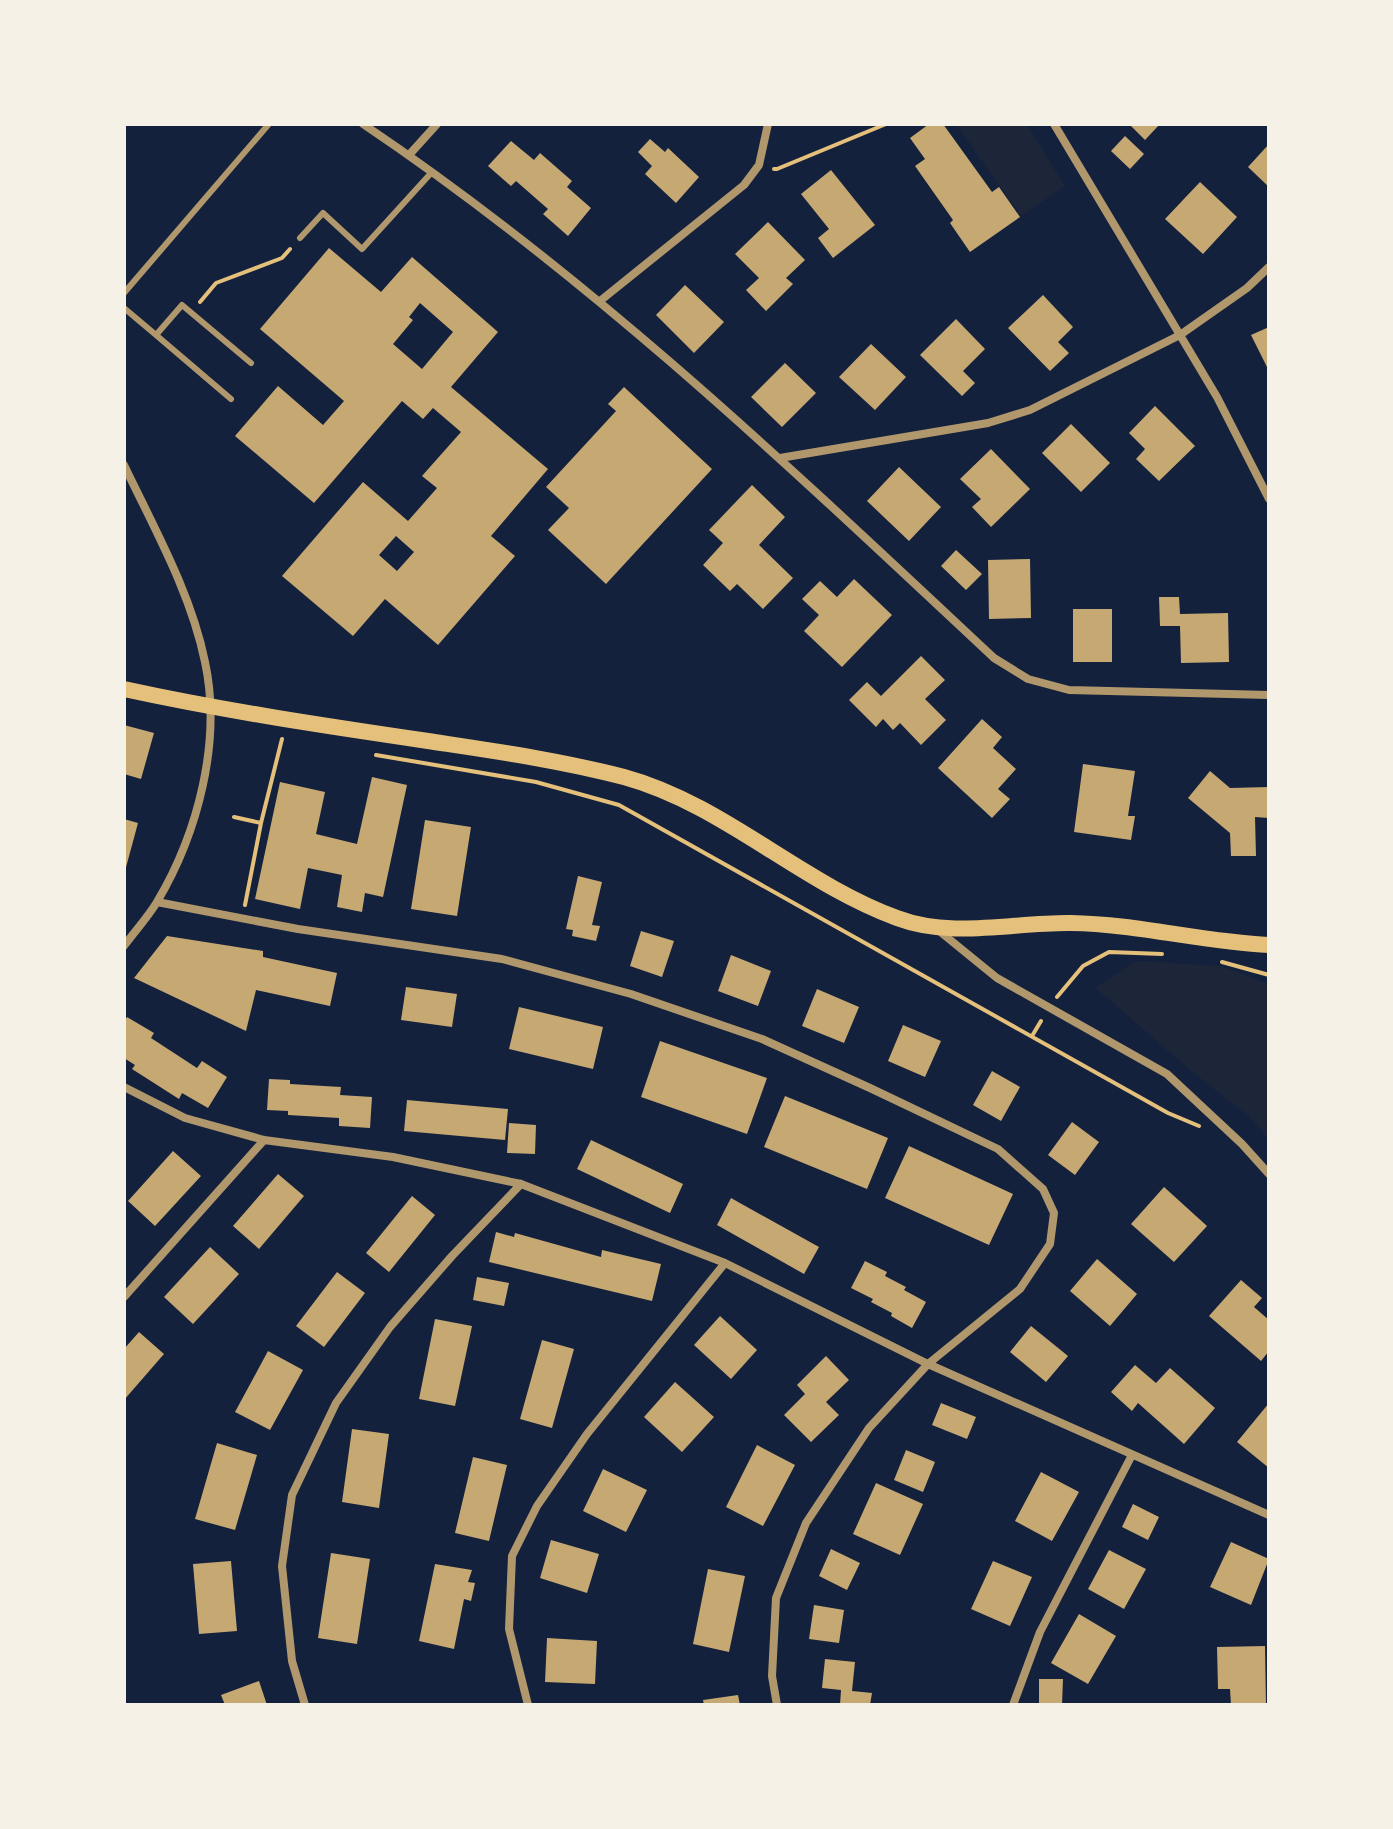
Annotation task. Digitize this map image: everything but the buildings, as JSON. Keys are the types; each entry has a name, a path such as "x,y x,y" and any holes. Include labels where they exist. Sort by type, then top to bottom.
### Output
{"main road":[{"path":"124,689 210,708 558,761 627,778 684,801 861,902 899,919 973,929 1072,923 1226,943 1269,945"},
{"path":"1226,943 1269,956"}],"street":[{"path":"363,124 432,172 600,301 780,458 994,658 1028,679 1069,690 1269,695"},
{"path":"409,155 437,124"},
{"path":"600,301 744,185 759,165 768,124"},
{"path":"1054,124 1217,397 1269,499"},
{"path":"780,458 988,423 1030,410 1180,335 1247,288 1269,267"},
{"path":"124,465 183,592 205,662 210,708 209,762 181,853 157,902 124,946"},
{"path":"157,902 502,959 631,994 762,1039 998,1149 1043,1189 1054,1213 1050,1244 1020,1289 928,1364 869,1428 806,1523 776,1598 772,1676 777,1705"},
{"path":"931,925 997,978 1167,1074 1242,1144 1269,1174"},
{"path":"124,1087 185,1118 264,1140 393,1157 521,1184 725,1263 928,1364 1269,1515"},
{"path":"124,1297 264,1140"},
{"path":"305,1705 292,1661 282,1566 292,1495 336,1403 390,1327 521,1184"},
{"path":"528,1705 509,1629 512,1556 537,1506 587,1434 725,1263"},
{"path":"1013,1705 1040,1632 1132,1455"}],"lane":[{"path":"124,293 268,125"},
{"path":"300,238 323,213 362,249 432,172"},
{"path":"156,335 182,305 251,363"},
{"path":"124,308 231,399"}],"path":[{"path":"759,165 777,169 886,124"},
{"path":"191,312 216,283 282,258"},
{"path":"242,918 283,736"},
{"path":"368,754 536,782 619,805 1168,1113 1205,1128"},
{"path":"234,817 261,823"},
{"path":"1032,1036 1083,966 1109,952 1167,954"},
{"path":"1221,962 1269,975"}],"shaded area":[{"path":"956,124 1027,124 1065,186 1021,216"},
{"path":"1135,961 1221,966 1269,984 1269,1140 1248,1115 1191,1071 1096,988"}]}
